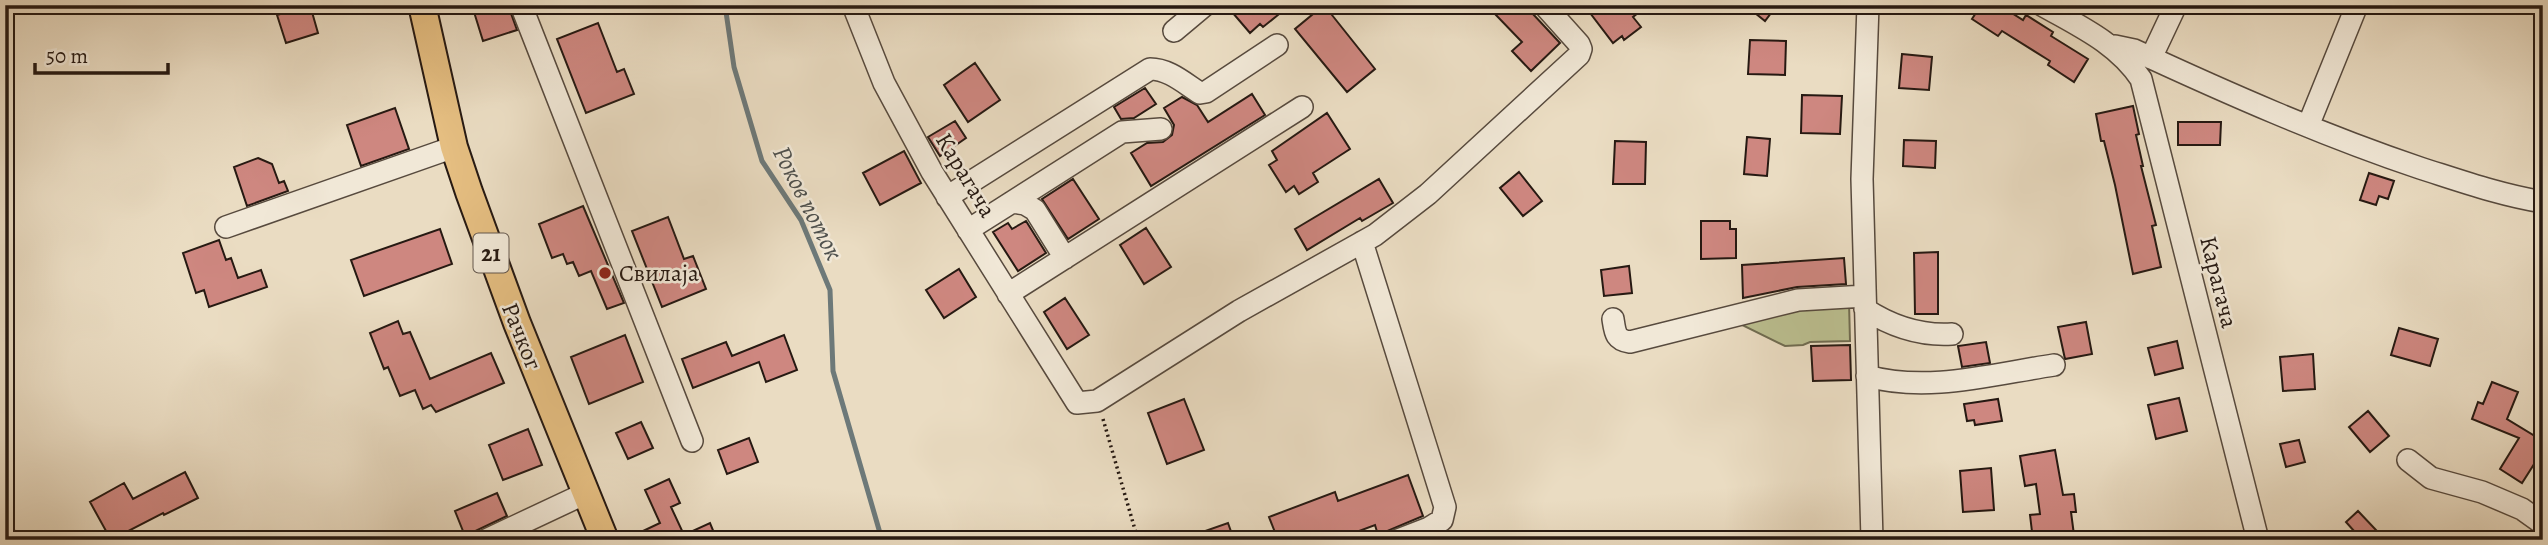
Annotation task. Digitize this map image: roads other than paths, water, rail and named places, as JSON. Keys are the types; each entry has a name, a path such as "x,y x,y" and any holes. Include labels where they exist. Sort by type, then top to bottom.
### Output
{"main road":[{"name":"Рачког","path":"422,5 454,147 517,323 605,540"}],"street":[{"path":"521,5 692,441"},
{"name":"Карагача","path":"853,5 884,83 947,197 1077,403 1097,401 1239,311 1362,242"},
{"path":"1174,31 1205,5"},
{"path":"1398,540 1442,520 1445,507 1362,242 1428,194 1535,98 1578,55 1581,49 1579,44 1544,5"},
{"path":"1868,5 1862,179 1872,540"},
{"path":"2042,5 2112,46 2134,50 2308,127 2384,156 2504,196 2543,202"},
{"path":"2151,58 2176,5"},
{"path":"2308,127 2357,5"},
{"path":"947,197 1150,69 1172,74 1200,93 1206,92 1277,45"},
{"name":"Карагача","path":"2112,46 2131,63 2141,79 2258,540"},
{"path":"1008,295 1302,107"},
{"path":"968,230 1122,132 1161,129"},
{"path":"226,227 454,147"},
{"path":"1012,202 1025,204 1035,210 1065,258"},
{"path":"1613,319 1616,335 1621,341 1630,342 1798,300 1865,302 1897,327 1938,335 1952,334"},
{"path":"1867,376 1887,382 1940,382 2054,365"},
{"path":"2408,460 2431,478 2482,492 2522,509 2543,524"},
{"path":"486,540 586,493"}],"waterway":[{"name":"Роков поток","path":"725,5 734,67 762,161 801,220 830,290 833,371 882,540"}],"place":[{"name":"Свилаја","path":"605,273"}]}
